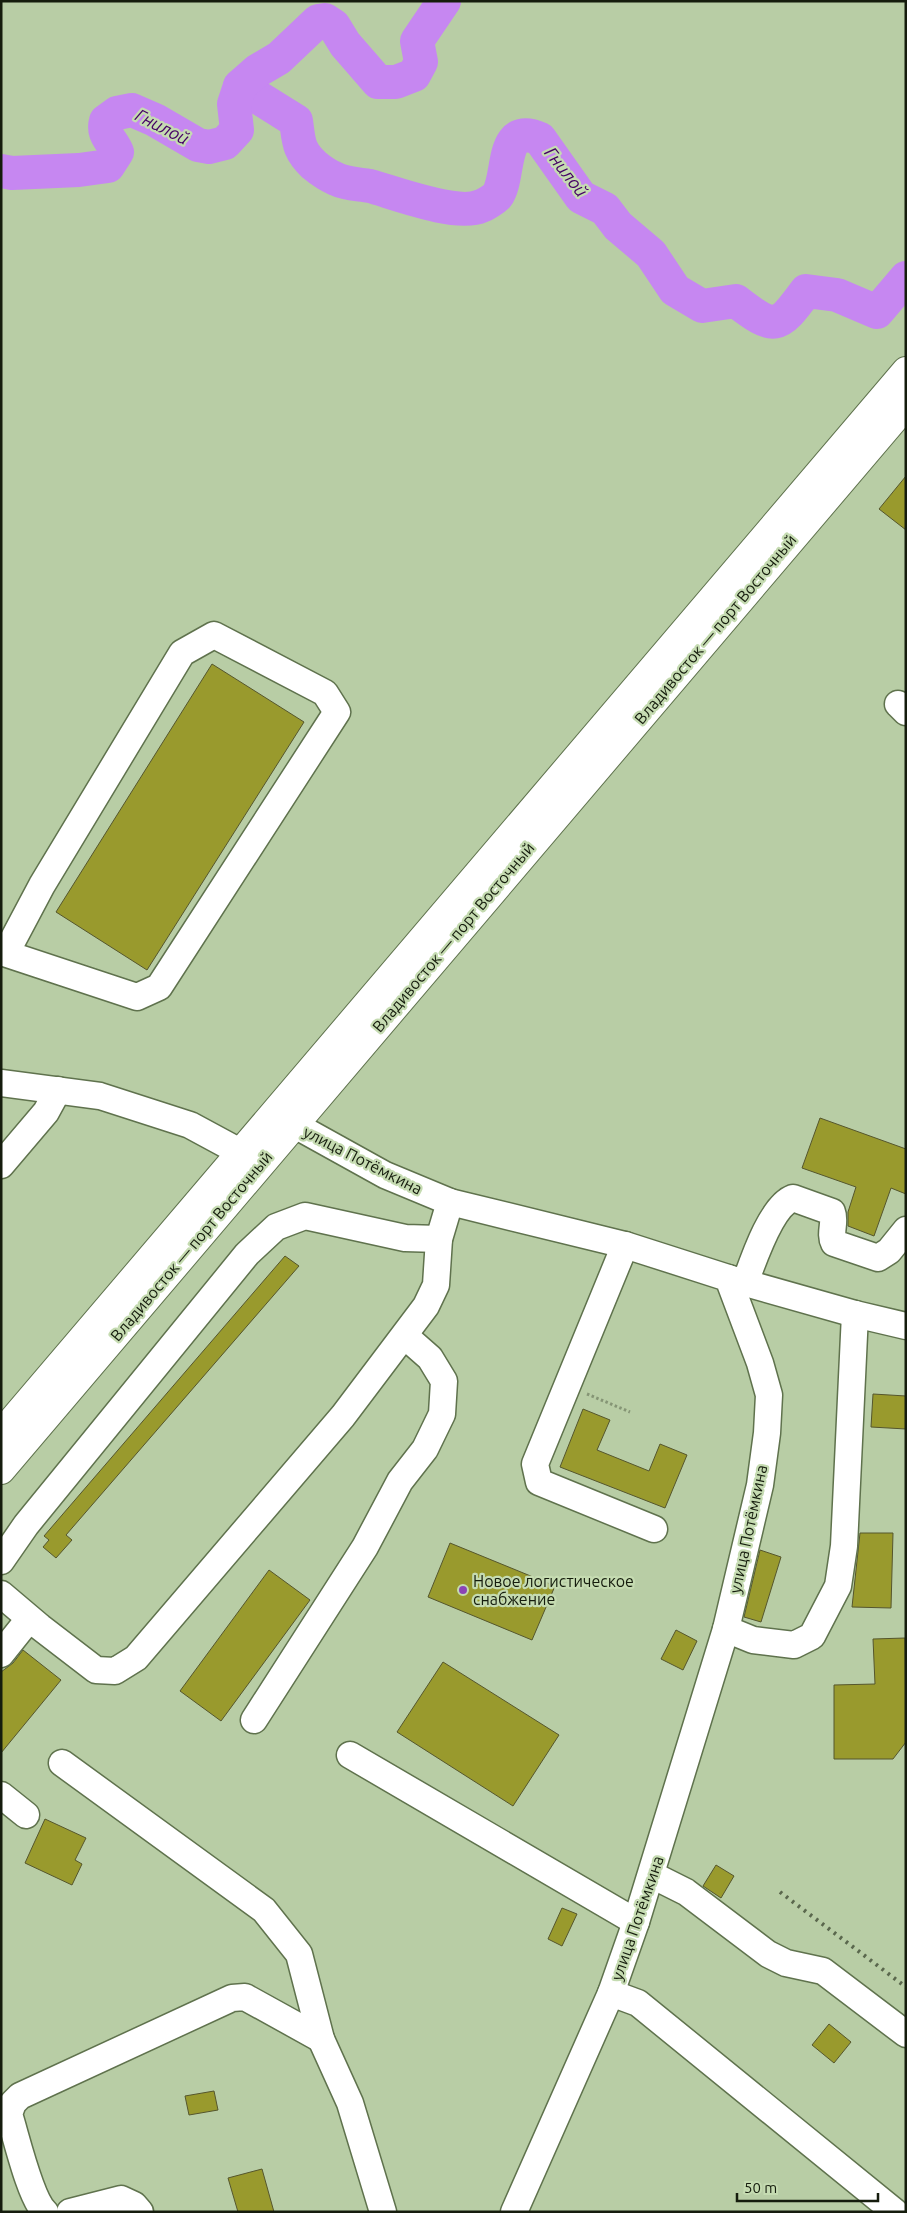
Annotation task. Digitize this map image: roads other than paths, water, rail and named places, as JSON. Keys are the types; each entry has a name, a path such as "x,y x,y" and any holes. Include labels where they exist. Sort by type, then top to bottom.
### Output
{"highway":[{"name":"Владивосток — порт Восточный","path":"1,1434 906,371"},
{"name":"Владивосток — порт Восточный","path":"1,1470 293,1124 906,405"}],"street":[{"path":"214,635 325,693 337,712 159,987 138,997 3,953 182,653 214,635"},
{"path":"1,1083 100,1096 190,1125 240,1152"},
{"path":"1,1165 46,1112 58,1090"},
{"name":"улица Потёмкина","path":"293,1124 385,1175 450,1202 625,1245 737,1280 769,1395 767,1433 760,1485 726,1629 652,1875 611,1993 514,2212"},
{"path":"906,1230 889,1251 878,1258 834,1243 831,1238 834,1218 832,1212 793,1198 787,1200 778,1209 754,1259 737,1280 855,1314 906,1326"},
{"path":"1,1594 96,1670 115,1671 136,1658 343,1416 426,1306 436,1285 439,1239 450,1202"},
{"path":"1,1561 26,1525 234,1270 276,1227 305,1216 405,1238 439,1239"},
{"path":"625,1245 535,1464 539,1482 654,1529"},
{"path":"726,1629 753,1640 794,1645 812,1636 838,1586 844,1546 855,1314"},
{"path":"254,1720 364,1547 400,1481 425,1449 442,1414 444,1381 430,1358 405,1336"},
{"path":"1,1654 30,1618"},
{"path":"350,1755 636,1922"},
{"path":"62,1763 264,1910 299,1954 321,2039 350,2103 383,2212"},
{"path":"1,1795 26,1815"},
{"path":"652,1875 686,1892 768,1954 786,1963 822,1971 906,2034"},
{"path":"611,1993 638,2003 895,2212"},
{"path":"45,2212 41,2208 34,2191 9,2114 13,2104 20,2096 232,1998 245,1997 321,2039"},
{"path":"70,2212 121,2199 134,2205 140,2212"}],"waterway":[{"name":"Гнилой","path":"1,171 12,173 79,170 108,166 117,152 106,134 106,121 117,113 132,110 155,120 198,145 209,147 225,143 237,130 234,104 240,86 257,71 279,58 318,21 325,20 334,26 345,44 378,82 396,82 414,75 421,62 417,41 444,1"},
{"name":"Гнилой","path":"240,86 296,121 302,150 314,165 328,175 344,182 370,186 442,206 470,209 492,200 497,196 501,187 508,153 512,144 518,137 527,135 540,139 581,197 605,209 618,226 651,254 675,290 702,306 736,301 759,317 775,322 789,313 806,291 837,295 877,312 906,278"}],"railway":[{"path":"780,1892 906,1987"}],"place":[{"name":"Новое логистическое снабжение","path":"463,1590"}]}
